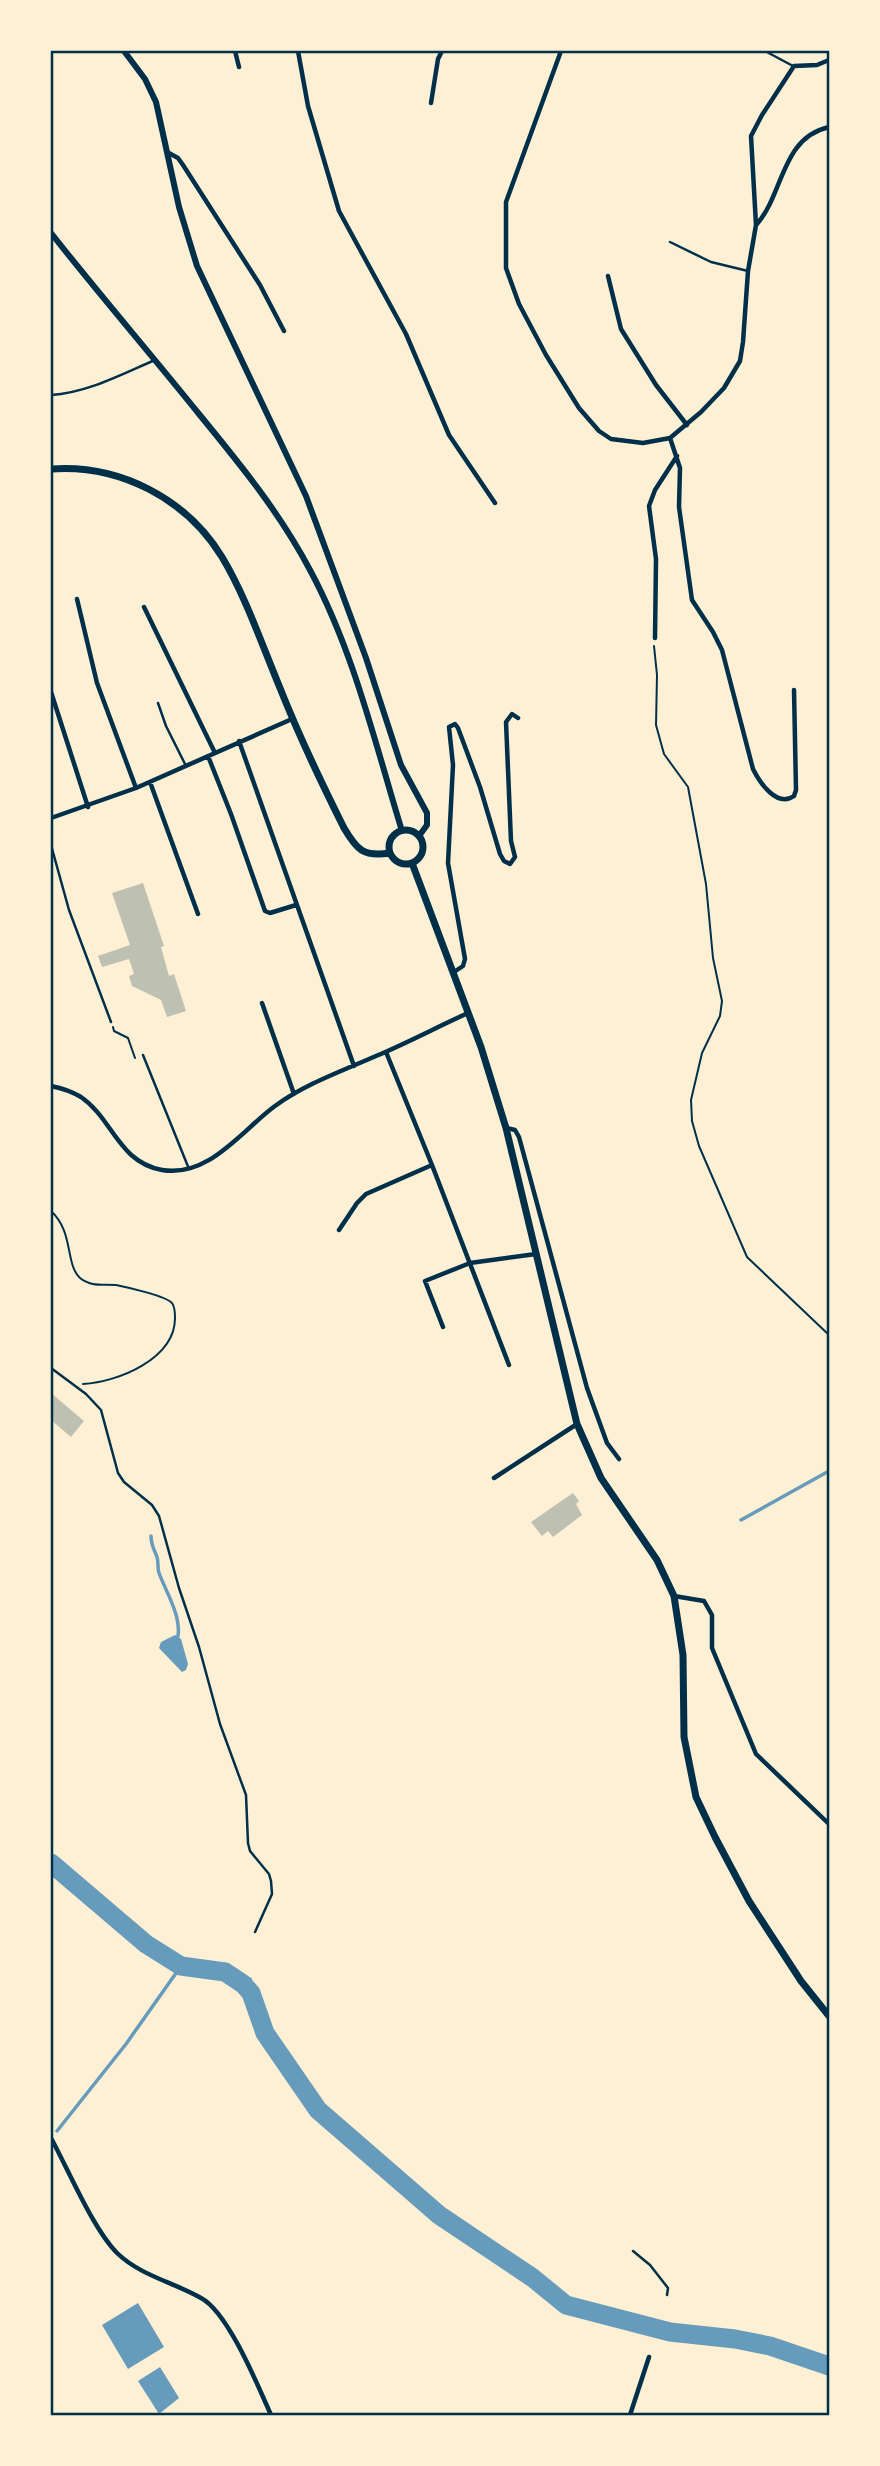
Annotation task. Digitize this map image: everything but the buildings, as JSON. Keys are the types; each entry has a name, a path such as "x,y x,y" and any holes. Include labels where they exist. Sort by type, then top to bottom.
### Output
{"main road":[{"path":"51,469 91,470 136,482 163,496 195,523 214,545 228,568 293,719 341,823 354,845 369,853 390,853"},
{"path":"402,831 411,831 419,836 422,851 412,863 401,864 392,858 389,845 392,837 402,831"},
{"path":"412,863 468,1013 506,1128 577,1424 601,1478 657,1560 674,1596 683,1655 684,1737 696,1797 749,1901 801,1981 829,2016"}],"street":[{"path":"124,51 150,90 182,219 197,266 306,496 366,658 401,765 427,813 427,825 419,836"},
{"path":"235,51 239,67"},
{"path":"299,51 308,106 339,211 405,334 449,435 495,503"},
{"path":"431,103 438,59 442,51"},
{"path":"561,51 506,202 505,256 509,278 519,304 571,397 599,431 618,441 643,443 670,438 687,425 718,396 740,360 748,271 756,225 751,136 793,66 828,63"},
{"path":"756,225 794,150 811,134 829,127"},
{"path":"167,152 178,158 183,165 260,285 284,331"},
{"path":"51,233 254,482 309,568 358,684 402,831"},
{"path":"608,276 621,329 656,385 687,425"},
{"path":"670,438 681,477 678,507 692,600 722,650 753,769 764,786 784,800 794,796 796,790 794,690"},
{"path":"655,638 656,559 649,506 655,490 677,456"},
{"path":"77,599 97,683 136,788"},
{"path":"144,607 215,753"},
{"path":"51,692 88,807"},
{"path":"453,973 463,966 465,959 449,874 453,765 449,727 455,723 458,728 480,787 500,854 504,861 510,864 515,857 511,841 506,722 512,714 518,718"},
{"path":"51,818 136,788 293,719"},
{"path":"239,741 354,1066"},
{"path":"208,756 232,814 265,911 270,913 296,905"},
{"path":"150,782 198,915"},
{"path":"262,1003 294,1094"},
{"path":"51,1086 73,1093 87,1102 117,1142 140,1163 164,1170 189,1169 213,1158 259,1118 294,1094 468,1013"},
{"path":"386,1052 509,1365"},
{"path":"506,1128 515,1130 519,1137 587,1388 607,1443 619,1460"},
{"path":"339,1230 366,1194 432,1165"},
{"path":"443,1327 425,1281 470,1263 536,1254"},
{"path":"494,1478 577,1424"},
{"path":"674,1596 704,1601 708,1606 712,1615 712,1648 756,1754 829,1824"},
{"path":"51,2138 103,2235 116,2252 134,2267 202,2298 217,2310 271,2415"},
{"path":"630,2415 649,2357"}],"lane":[{"path":"765,51 793,66"},
{"path":"670,242 711,262 748,271"},
{"path":"51,395 65,394 104,382 155,360"},
{"path":"158,703 186,766"},
{"path":"51,845 69,910 111,1022"},
{"path":"143,1055 189,1169"},
{"path":"51,1368 101,1410 118,1473 124,1482 152,1504 162,1523 220,1724 246,1796 248,1843 255,1858 269,1874 273,1886 270,1902 255,1932"},
{"path":"633,2251 650,2265 668,2288 667,2295"}],"path":[{"path":"655,638 656,725 664,754 688,787 706,884 713,958 722,1001 720,1016 702,1053 690,1108 699,1146 747,1257 829,1335"},
{"path":"111,1022 114,1031 128,1038 135,1058"},
{"path":"51,1211 62,1224 68,1238 74,1269 81,1279 93,1284 120,1286 164,1299 172,1303 174,1310 174,1334 153,1358 102,1382 81,1385 71,1383"}],"water":[{"path":"175,1635 181,1639 188,1664 182,1672 159,1648 161,1642"},
{"path":"138,2303 164,2347 128,2369 102,2325"},
{"path":"160,2367 179,2398 159,2414 138,2381"}],"waterway":[{"path":"741,1520 829,1471"},
{"path":"151,1536 159,1573 175,1612 178,1636"},
{"path":"51,1863 146,1944 181,1966 225,1972 243,1984 251,1993 265,2033 318,2110 439,2215 533,2278 566,2305 670,2332 770,2346 829,2366"},
{"path":"57,2131 126,2044 181,1966"},
{"path":"243,1984 250,1979"}]}
